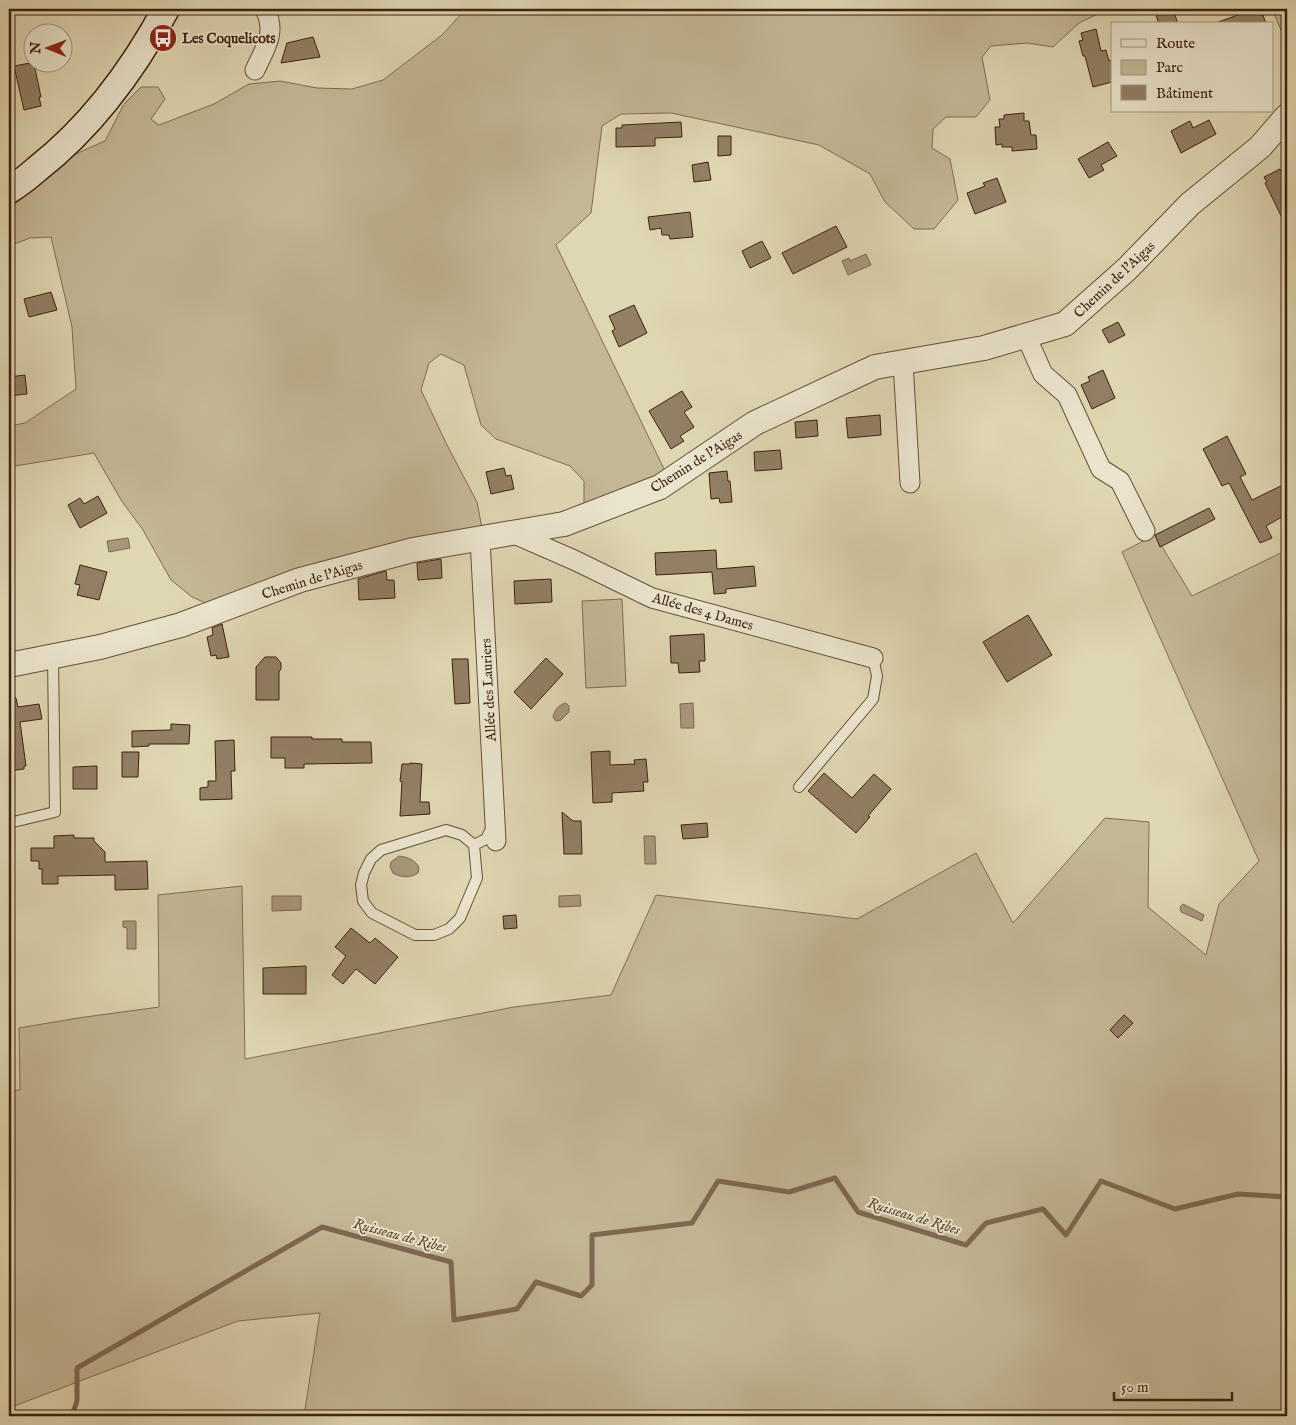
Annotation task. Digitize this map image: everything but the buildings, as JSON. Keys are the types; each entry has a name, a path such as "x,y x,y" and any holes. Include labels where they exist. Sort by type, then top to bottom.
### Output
{"main road":[{"path":"9,176 78,116 108,80 139,32 151,9"},
{"path":"9,190 58,153 107,101 128,72 166,9"}],"street":[{"path":"255,70 270,39 270,19 265,9"},
{"path":"1260,147 1287,116"},
{"name":"Chemin de l'Aigas","path":"9,665 100,647 181,625 300,580 414,550 564,524 660,487 755,423 875,367 984,348 1065,324 1127,269 1190,204 1260,147 1287,136"},
{"path":"1026,336 1043,374 1067,395 1102,469 1120,481 1145,531"},
{"path":"903,362 910,483"},
{"name":"Allée des 4 Dames","path":"512,533 574,560 652,598 873,658"},
{"name":"Allée des Lauriers","path":"480,539 496,841"}],"lane":[{"path":"9,823 55,812 53,656"},
{"path":"798,787 874,699 877,676 873,658"},
{"path":"474,844 486,839 495,822"},
{"path":"446,830 462,835 474,844 477,878 460,918 449,929 434,935 415,935 372,913 363,901 361,886 364,872 371,859 381,850 446,830"}],"green space":[{"path":"466,9 1108,9 1079,23 1053,47 1027,43 991,46 982,57 990,100 976,117 946,117 933,129 932,148 950,159 958,200 934,229 914,229 885,202 870,174 819,145 671,113 621,114 602,126 591,213 556,245 665,471 643,484 584,507 584,481 570,466 496,439 481,425 464,365 441,354 429,363 421,390 477,502 482,528 210,605 192,597 171,580 143,530 121,500 94,453 9,467 9,426 25,423 76,389 72,327 51,237 30,238 9,246 9,208 28,194 62,163 80,152 105,141 124,104 141,87 158,87 165,99 151,119 159,125 214,104 249,84 280,81 317,88 352,89 383,80 442,35"},
{"path":"1272,9 1287,9 1287,44"},
{"path":"1155,535 1192,596 1287,550 1287,1416 304,1416 320,1313 238,1321 9,1408 9,1091 20,1090 19,1028 159,1007 158,895 242,886 245,1059 514,1007 611,995 656,895 857,919 976,853 1013,923 1105,818 1149,822 1148,907 1206,955 1219,904 1259,861 1122,552"},
{"path":"622,599 626,686 586,688 582,601"}],"shaded area":[{"path":"866,254 871,265 848,275 842,261 849,258 850,261"},
{"path":"128,538 130,548 109,552 107,541"},
{"path":"566,703 569,706 569,712 561,720 556,721 553,717 554,712 559,706"},
{"path":"693,703 694,728 681,728 680,704"},
{"path":"644,836 655,836 656,864 645,864"},
{"path":"399,856 408,858 416,863 419,868 418,873 406,877 393,873 390,867 391,862"},
{"path":"580,895 581,906 559,907 559,896"},
{"path":"272,896 301,896 301,910 272,911"},
{"path":"1183,904 1204,915 1202,921 1181,912 1180,907"},
{"path":"123,921 136,921 136,949 127,949 127,928 123,927"}],"waterway":[{"name":"Ruisseau de Ribes","path":"72,1416 77,1401 77,1368 322,1227 451,1262 454,1320 517,1309 536,1282 581,1296 592,1285 592,1235 692,1223 718,1181 789,1192 835,1178 858,1212 966,1245 986,1223 1043,1209 1066,1235 1101,1181 1175,1209 1238,1194 1287,1197"},
{"name":"Ruisseau de Ribes","path":"9,1413 14,1416"}],"place":[{"name":"Les Coquelicots","path":"163,38"}]}
